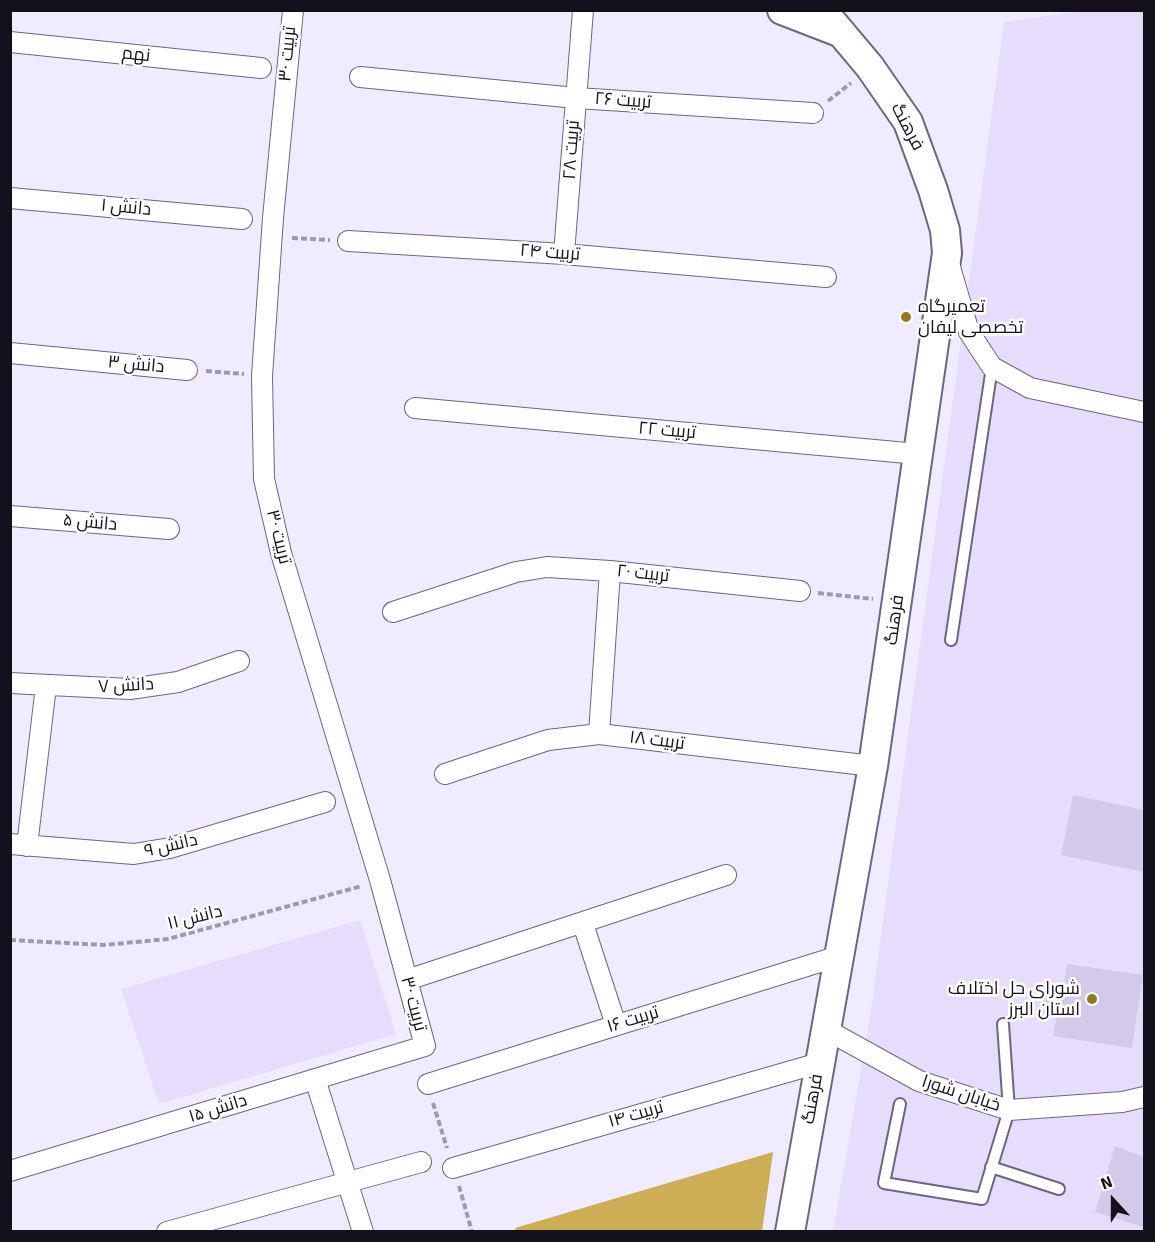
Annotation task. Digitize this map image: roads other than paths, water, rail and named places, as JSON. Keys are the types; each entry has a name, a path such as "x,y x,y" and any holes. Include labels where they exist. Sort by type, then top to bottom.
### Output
{"main road":[{"path":"782,10 840,33"},
{"name":"فرهنگ","path":"790,1232 873,766 947,253 945,230 908,122 870,67 822,10"}],"street":[{"name":"تربیت ۳۰","path":"292,10 273,218 274,236 262,376 264,479 281,553 380,880 425,1046"},
{"name":"تربیت ۲۸","path":"564,254 583,10"},
{"name":"نهم","path":"10,42 261,68"},
{"name":"تربیت ۲۶","path":"360,77 576,98 813,113"},
{"name":"دانش ۱","path":"10,198 242,219"},
{"name":"تربیت ۲۴","path":"348,241 564,254 826,277"},
{"path":"947,253 960,307 969,332 992,367 1030,388 1144,412"},
{"name":"دانش ۳","path":"10,353 187,370"},
{"name":"تربیت ۲۲","path":"415,408 918,454"},
{"name":"دانش ۵","path":"10,516 169,529"},
{"name":"تربیت ۲۰","path":"393,612 532,568 610,571 800,591"},
{"path":"599,734 610,571"},
{"name":"دانش ۷","path":"10,682 46,686 130,689 178,682 239,661"},
{"path":"19,845 46,686"},
{"name":"تربیت ۱۸","path":"445,774 548,740 599,734 873,766"},
{"name":"دانش ۹","path":"19,845 134,854 170,849 326,802"},
{"path":"407,980 583,924 726,875"},
{"path":"583,924 616,1025"},
{"name":"تربیت ۱۶","path":"428,1084 839,956"},
{"name":"خیابان شورا","path":"825,1029 919,1081 1009,1110 1122,1102 1144,1097"},
{"name":"دانش ۱۵","path":"10,1171 425,1046"},
{"name":"تربیت ۱۴","path":"453,1167 819,1064"},
{"path":"315,1079 363,1232"},
{"path":"167,1232 421,1162"}],"lane":[{"path":"951,640 992,367"},
{"path":"900,1104 884,1183 982,1199 1009,1110 1003,1024"},
{"path":"991,1167 1059,1189"}],"place":[{"name":"تعمیرگاه تخصصی لیفان","path":"906,317"},
{"name":"شورای حل اختلاف استان البرز","path":"1092,999"}]}
